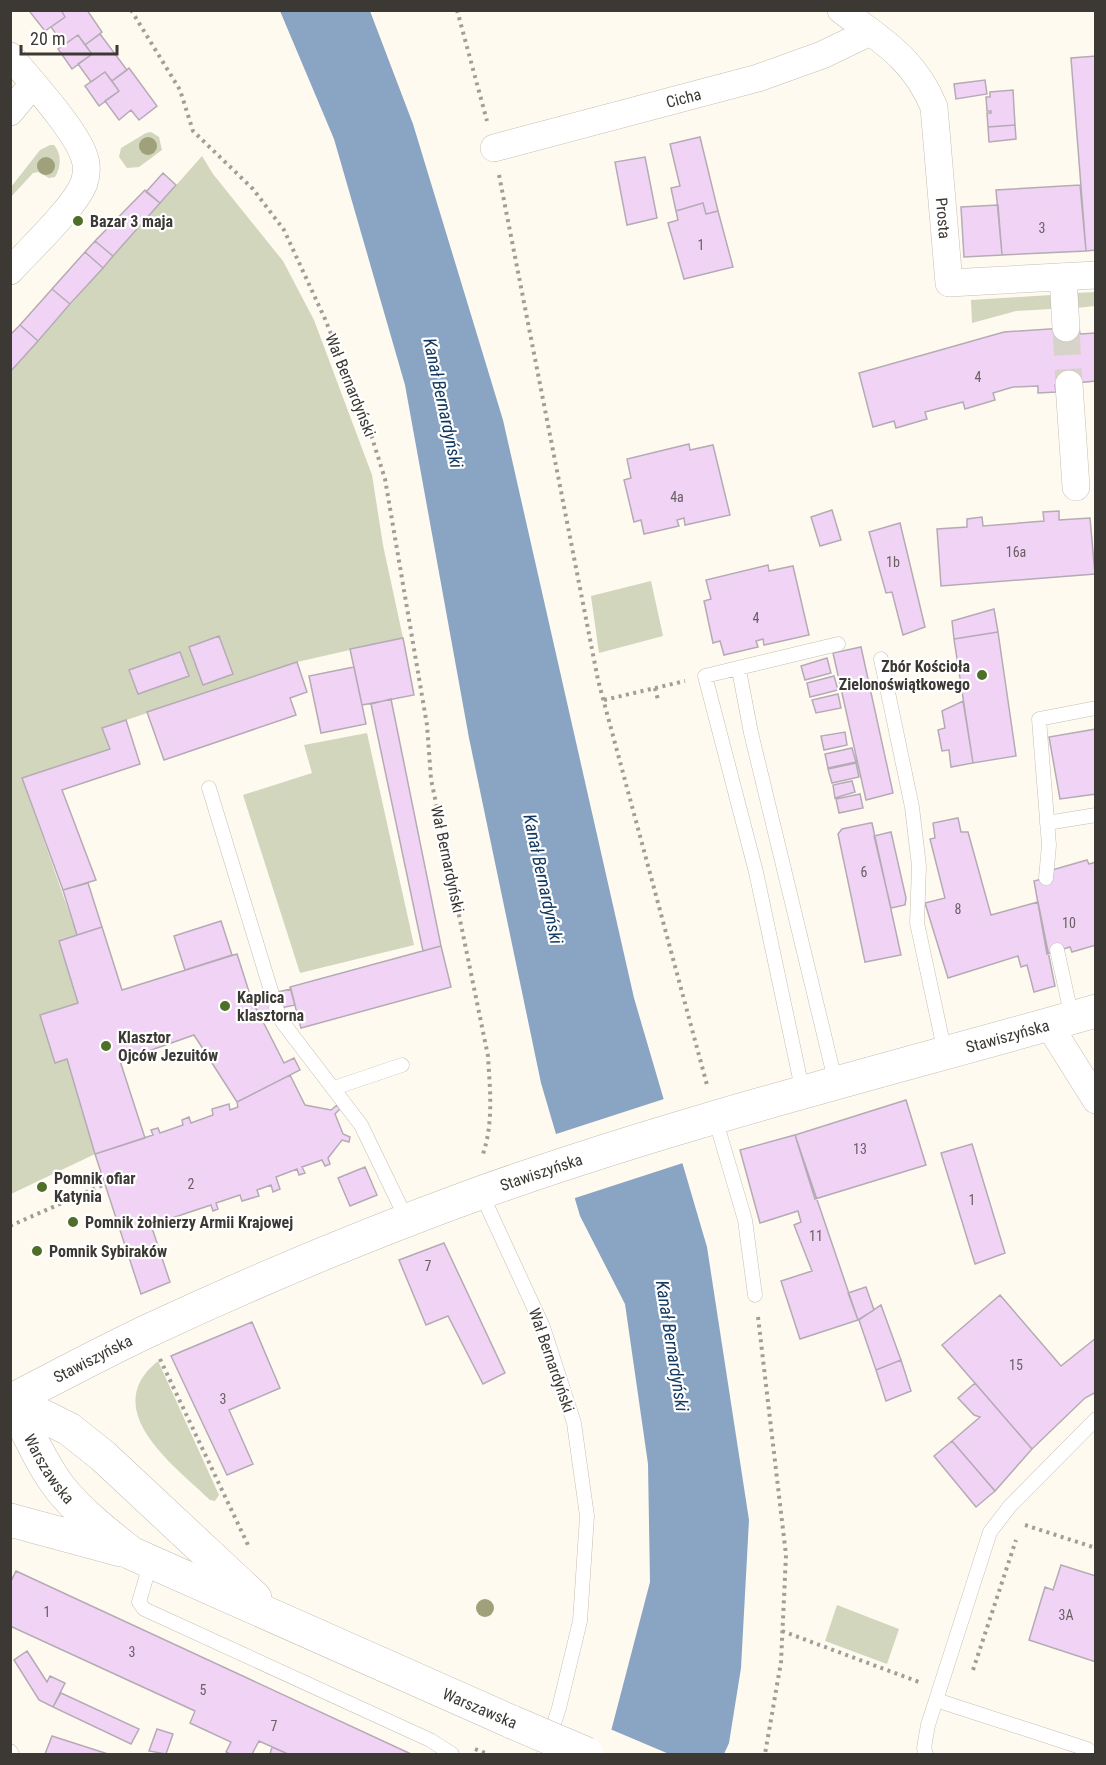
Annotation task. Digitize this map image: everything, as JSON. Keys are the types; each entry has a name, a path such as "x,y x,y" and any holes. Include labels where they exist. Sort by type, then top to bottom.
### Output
{"street":[{"path":"841,10 870,32"},
{"name":"Cicha","path":"494,148 769,75 822,56 870,32"},
{"name":"Prosta","path":"870,32 896,50 913,67 925,85 934,107 949,283 1095,276"},
{"path":"10,56 74,137 85,156 87,171 83,185 73,201 10,271"},
{"path":"10,112 33,84"},
{"path":"1063,277 1066,328"},
{"path":"1069,384 1076,487"},
{"name":"Stawiszyńska","path":"11,1400 149,1330 407,1220 495,1188 710,1120 1072,1018"},
{"path":"1072,1018 1095,1100"},
{"name":"Warszawska","path":"11,1400 35,1449 60,1488 103,1531 141,1557 587,1755"},
{"name":"Warszawska","path":"11,1400 69,1429 103,1456 275,1616"},
{"path":"10,1520 141,1557"}],"lane":[{"path":"803,1093 756,872 705,676 838,644"},
{"path":"881,659 912,807 919,866 917,923 945,1053"},
{"path":"739,669 751,733 836,1084"},
{"path":"1046,878 1047,823 1039,719 1095,708"},
{"path":"209,788 272,994"},
{"path":"1047,823 1095,815"},
{"path":"1057,950 1072,1018"},
{"path":"276,1008 283,1023 361,1125 407,1220"},
{"path":"334,1088 402,1065"},
{"path":"710,1120 745,1220 755,1295"},
{"name":"Wał Bernardyński","path":"495,1188 574,1423 587,1516 580,1621 559,1708 544,1755"},
{"path":"926,1755 924,1748 928,1725 984,1547 1000,1517 1095,1419"},
{"path":"141,1557 139,1602 144,1609 430,1740 452,1755"},
{"path":"938,1695 1087,1749 1093,1755"}],"path":[{"name":"Wał Bernardyński","path":"131,10 180,90 193,131 253,189 284,230 342,361 368,425 386,479 427,724 431,779 488,1056 491,1102 489,1136 478,1168 495,1188"},
{"path":"456,10 494,148 604,700 710,1120"},
{"path":"604,700 705,676"},
{"path":"655,688 658,700"},
{"path":"10,1226 105,1184"},
{"path":"755,1295 786,1555 781,1662 765,1755"},
{"path":"159,1356 248,1547"},
{"path":"973,1670 1025,1515"},
{"path":"1000,1517 1095,1548"},
{"path":"782,1631 938,1695"},
{"path":"478,1750 488,1755"}],"green space":[{"path":"151,132 159,137 162,150 139,167 127,168 119,157 121,148"},
{"path":"54,145 59,156 55,177 49,178 38,172 33,173 11,197 11,187 40,150"},
{"path":"202,156 213,174 283,261 314,320 372,475 383,545 403,638 297,662 103,728 110,749 22,778 77,935 59,941 78,1003 40,1015 67,1059 95,1154 11,1194 11,372"},
{"path":"1095,292 1095,306 1076,308 1075,293"},
{"path":"1051,295 1051,309 1016,311 972,323 971,300"},
{"path":"651,581 663,636 599,653 591,596"},
{"path":"367,733 414,945 300,973 243,795 312,773 304,745"},
{"path":"158,1361 219,1495 215,1501 210,1500 162,1454 138,1418 135,1399 141,1380"},
{"path":"837,1605 899,1629 887,1664 825,1641"}],"water":[{"name":"Kanał Bernardyński","path":"280,11 370,11 413,124 503,420 634,998 707,1247 749,1520 741,1668 729,1743 724,1754 605,1754 650,1582 648,1464 625,1304 580,1216 541,1083 469,738 405,385 334,139"}],"pier":[{"path":"667,1098 686,1162 572,1199 553,1135"},
{"path":"610,1729 669,1754 602,1754"}],"building":[{"path":"33,10 61,10 65,17 45,31 30,12"},
{"path":"61,10 87,10 102,32 85,45 78,35 64,45 51,27 65,17"},
{"path":"100,34 127,70 112,81 105,72 91,82 78,64 92,54 85,45"},
{"path":"78,35 92,54 72,69 58,49"},
{"path":"1096,56 1096,250 1086,251 1071,58"},
{"path":"129,68 157,106 139,120 131,110 119,120 105,101 119,91 112,81"},
{"path":"105,72 119,91 99,106 85,86"},
{"path":"985,80 987,94 956,99 954,84"},
{"path":"1013,90 1015,125 988,127 987,113 991,111 987,111 986,97 990,97 990,92"},
{"path":"1015,125 1016,139 989,142 988,127"},
{"path":"700,137 718,211 706,214 703,203 676,211 671,188 680,186 670,144"},
{"path":"645,157 657,218 627,225 615,162"},
{"path":"163,173 176,185 160,203 146,192"},
{"path":"1080,185 1086,251 1002,255 996,190"},
{"path":"145,190 160,203 113,256 95,241"},
{"path":"703,203 706,214 718,211 733,267 684,279 668,223 678,220 676,211"},
{"path":"998,205 1002,255 964,257 961,207"},
{"path":"95,241 113,256 103,268 85,252"},
{"path":"85,252 103,268 70,304 52,289"},
{"path":"52,289 70,304 38,341 20,325"},
{"path":"20,325 38,341 10,372 10,335"},
{"path":"1079,327 1080,334 1096,333 1096,381 1055,385 1056,392 1038,393 1038,386 1013,387 993,393 995,400 965,409 963,402 925,412 927,419 896,428 894,421 873,427 859,373 1004,332"},
{"path":"689,444 690,450 713,445 730,515 685,525 684,518 677,520 679,526 644,534 641,520 634,522 624,480 631,478 627,459"},
{"path":"832,510 841,540 820,546 811,517"},
{"path":"1059,511 1059,520 1090,518 1095,574 941,586 937,529 967,527 967,519 982,517 983,526 1044,521 1043,512"},
{"path":"900,523 925,627 903,635 892,592 886,593 869,532"},
{"path":"768,565 769,571 793,566 809,635 764,645 763,639 756,641 758,647 724,655 720,641 713,643 704,601 711,599 706,580"},
{"path":"994,609 998,632 954,639 952,621"},
{"name":"Zbór Kościoła Zielonoświątkowego","path":"998,632 1016,756 973,763 954,639"},
{"path":"219,636 233,674 203,685 189,647"},
{"path":"403,638 414,695 362,705 350,649"},
{"path":"861,647 893,793 866,800 833,653"},
{"path":"180,652 189,676 138,694 129,670"},
{"path":"827,658 831,673 805,680 801,666"},
{"path":"297,662 307,692 290,698 296,715 164,760 147,712"},
{"path":"354,667 366,724 321,733 309,676"},
{"path":"834,676 838,690 810,697 807,683"},
{"path":"838,694 841,708 816,713 812,700"},
{"path":"391,699 441,946 423,951 371,704"},
{"path":"963,701 973,763 951,767 949,750 942,751 938,730 945,728 942,711"},
{"path":"126,720 140,764 62,790 96,880 63,890 22,778 110,749 102,728"},
{"path":"1096,729 1096,794 1060,799 1049,737"},
{"path":"845,732 847,745 824,750 821,736"},
{"path":"852,748 856,762 828,768 825,754"},
{"path":"856,763 859,777 832,783 828,769"},
{"path":"852,781 855,792 835,798 833,785"},
{"path":"860,794 863,808 839,813 836,799"},
{"path":"958,818 961,832 968,832 991,915 1038,902 1055,986 1034,992 1027,965 1021,967 1018,956 948,978 925,903 945,898 930,839 935,838 933,823"},
{"path":"872,823 901,955 865,962 838,834 842,829"},
{"path":"891,832 906,898 905,905 891,908 874,836"},
{"path":"1087,860 1089,864 1096,862 1096,945 1072,952 1070,947 1047,954 1034,881 1053,876 1052,870"},
{"path":"88,883 102,927 77,935 63,890"},
{"path":"221,921 232,955 185,970 174,936"},
{"name":"Klasztor Ojców Jezuitów","path":"102,927 122,990 237,954 251,998 284,1063 294,1058 300,1070 237,1102 194,1035 120,1061 145,1138 95,1154 67,1059 55,1063 40,1015 78,1003 59,941"},
{"path":"441,946 451,987 301,1028 290,987"},
{"path":"291,989 295,1005 258,1013 251,998"},
{"path":"290,1075 305,1105 331,1110 337,1105 340,1109 335,1114 343,1134 350,1137 349,1142 342,1140 328,1158 330,1164 325,1166 322,1160 302,1167 305,1173 299,1175 297,1169 276,1177 280,1189 273,1192 271,1185 257,1190 259,1196 242,1201 240,1195 216,1203 218,1209 213,1211 211,1205 151,1225 170,1282 141,1294 95,1154 153,1135 151,1130 158,1128 160,1133 183,1125 182,1120 189,1117 191,1123 213,1115 212,1109 229,1104 230,1110 238,1107 237,1102"},
{"path":"906,1100 926,1165 815,1199 795,1135"},
{"path":"795,1135 858,1320 800,1339 781,1281 812,1271 794,1225 801,1222 798,1211 760,1223 740,1150"},
{"path":"972,1144 1005,1253 975,1264 941,1153"},
{"path":"365,1167 377,1195 350,1206 338,1178"},
{"path":"444,1243 505,1373 483,1384 448,1316 426,1325 399,1260"},
{"path":"866,1287 874,1310 858,1320 848,1293"},
{"path":"1000,1295 1061,1366 1096,1338 1096,1392 1085,1398 1032,1449 942,1345"},
{"path":"881,1305 901,1360 876,1370 859,1320"},
{"path":"252,1322 280,1388 229,1410 253,1464 227,1475 171,1356"},
{"path":"901,1360 911,1391 886,1401 876,1370"},
{"path":"975,1383 1032,1449 995,1491 952,1441 980,1417 974,1415 958,1398"},
{"path":"952,1441 995,1491 976,1507 934,1456"},
{"path":"1061,1565 1096,1576 1096,1662 1029,1640 1045,1587 1053,1590"},
{"path":"16,1571 411,1754 288,1754 259,1741 252,1754 230,1754 226,1752 231,1742 190,1723 195,1711 10,1626 10,1583"},
{"path":"27,1651 47,1682 50,1676 65,1683 53,1707 39,1700 14,1660"},
{"path":"61,1693 139,1729 131,1744 53,1707"},
{"path":"157,1729 173,1734 166,1754 149,1751"},
{"path":"52,1736 108,1754 45,1754"},
{"path":"272,1747 288,1754 270,1754"}],"tunnel":[{"path":"1066,328 1069,384"}],"place":[{"name":"Bazar 3 maja","path":"78,221"},
{"name":"Zbór Kościoła Zielonoświątkowego","path":"982,675"},
{"name":"Kaplica klasztorna","path":"225,1006"},
{"name":"Klasztor Ojców Jezuitów","path":"106,1046"},
{"name":"Pomnik ofiar Katynia","path":"42,1187"},
{"name":"Pomnik żołnierzy Armii Krajowej","path":"73,1222"},
{"name":"Pomnik Sybiraków","path":"37,1251"}]}
